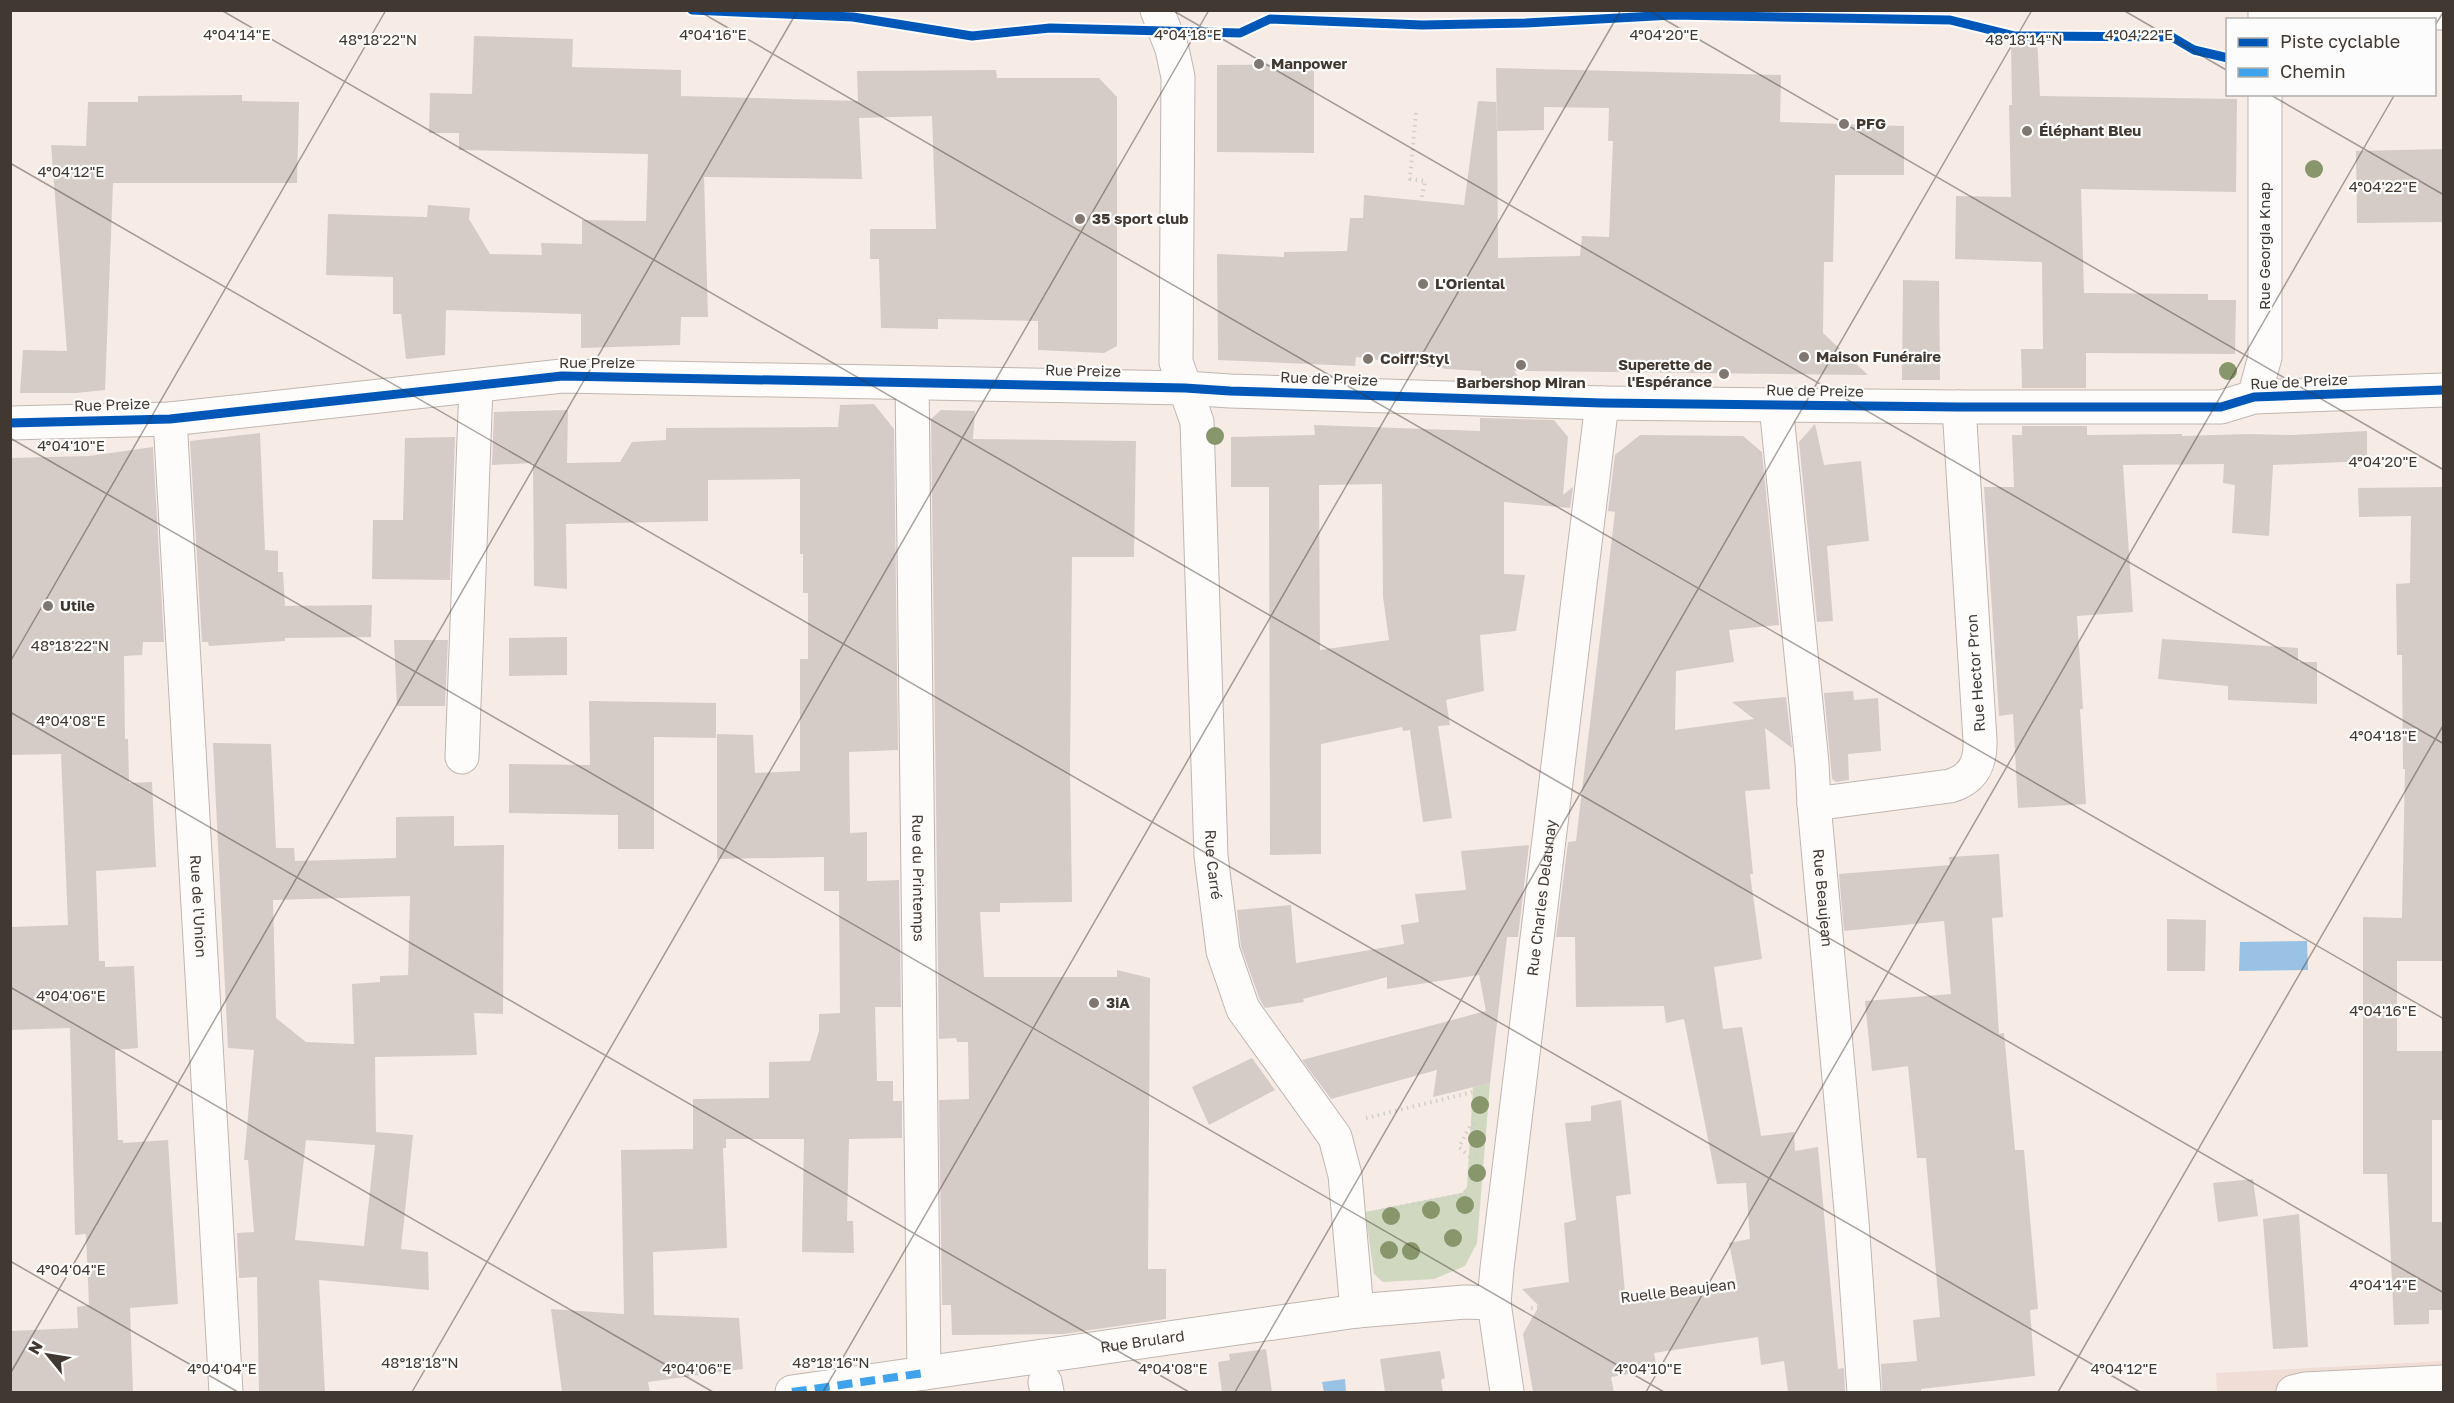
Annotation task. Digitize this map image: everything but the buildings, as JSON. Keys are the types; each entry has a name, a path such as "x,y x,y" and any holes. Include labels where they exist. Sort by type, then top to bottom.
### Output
{"street":[{"name":"Rue Carré","path":"1157,10 1172,49 1178,77 1176,362 1197,422 1211,856 1217,912 1223,951 1243,1009 1335,1137 1345,1175 1357,1311"},
{"path":"2289,10 2444,13"},
{"name":"Rue Georgia Knap","path":"2254,397 2265,357 2265,96"},
{"name":"Rue Preize","path":"10,423 170,418 562,376 1185,388"},
{"name":"Rue du Printemps","path":"912,383 924,1372"},
{"path":"462,757 476,386"},
{"name":"Rue de Preize","path":"1185,388 1602,403 1959,407 2221,406 2254,397 2444,390"},
{"name":"Rue Charles Delaunay","path":"1507,1392 1494,1304 1602,403"},
{"name":"Rue Beaujean","path":"1776,405 1812,763 1852,1221 1864,1392"},
{"name":"Rue Hector Pron","path":"1814,804 1950,786 1962,783 1977,768 1980,740 1959,407"},
{"name":"Rue de l'Union","path":"170,418 226,1392"},
{"name":"Rue Brulard","path":"792,1392 1357,1311 1465,1302 1494,1304"},
{"path":"2292,1392 2305,1389 2436,1385"}],"path":[{"path":"1416,113 1410,179 1425,181 1421,201"},
{"path":"1364,1118 1487,1089"},
{"path":"1469,1156 1459,1147 1471,1124"},
{"path":"1374,1212 1477,1192"}],"shaded area":[{"path":"2443,1361 2443,1392 2217,1392 2216,1373"}],"green space":[{"path":"1490,1083 1477,1243 1465,1266 1434,1279 1383,1282 1374,1274 1365,1212 1462,1193 1467,1187 1473,1087"}],"water":[{"path":"2307,941 2308,970 2239,971 2240,942"},
{"path":"1345,1379 1346,1392 1324,1392 1322,1382"}],"marked path":[{"path":"792,1392 924,1373"}],"cycle path":[{"path":"692,10 853,17 972,36 1050,28 1240,33 1270,19 1422,25 1526,23 1673,15 1950,20 2015,36 2172,37 2194,50 2226,58"},
{"path":"10,423 170,419 562,376 1185,388 1602,403 1959,407 2221,407 2254,397 2444,390"}],"place":[{"name":"Manpower","path":"1259,64"},
{"name":"PFG","path":"1844,124"},
{"name":"Éléphant Bleu","path":"2027,131"},
{"name":"35 sport club","path":"1080,219"},
{"name":"L'Oriental","path":"1423,284"},
{"name":"Maison Funéraire","path":"1804,357"},
{"name":"Coiff'Styl","path":"1368,359"},
{"name":"Barbershop Miran","path":"1521,365"},
{"name":"Superette de l'Espérance","path":"1724,374"},
{"name":"Utile","path":"48,606"},
{"name":"3iA","path":"1094,1003"}]}
